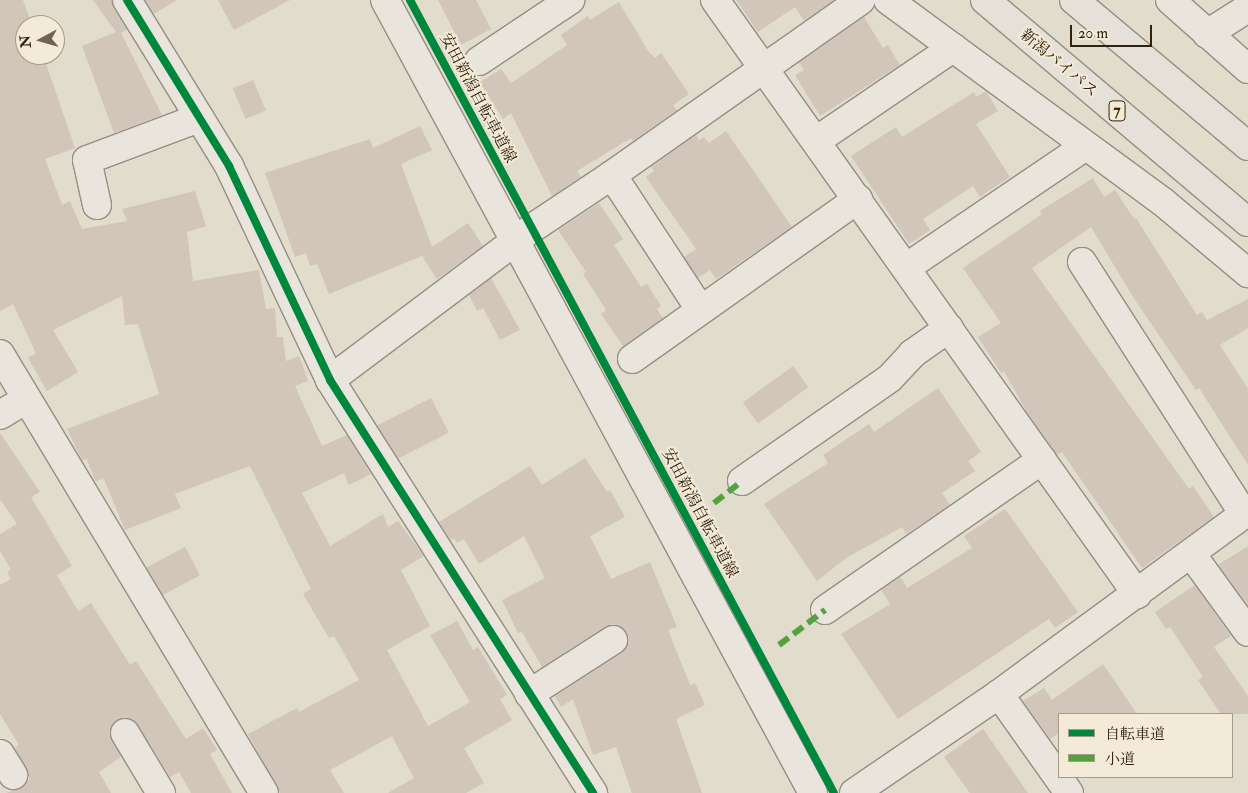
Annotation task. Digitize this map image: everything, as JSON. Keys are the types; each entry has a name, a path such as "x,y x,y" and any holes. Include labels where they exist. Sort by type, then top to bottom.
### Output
{"highway":[{"name":"新潟バイパス","path":"985,0 1248,222"},
{"path":"1074,0 1248,146"}],"street":[{"path":"127,0 229,166 330,380 593,793"},
{"path":"384,0 813,793"},
{"path":"479,61 570,0"},
{"path":"715,0 907,267 1136,594"},
{"path":"330,380 498,256 515,241 860,0"},
{"path":"888,0 1163,202 1248,273"},
{"path":"1170,0 1248,70"},
{"path":"1207,34 1248,8"},
{"path":"816,141 953,48"},
{"path":"97,205 87,160 199,118"},
{"path":"907,267 1086,146"},
{"path":"612,175 700,308"},
{"path":"632,359 700,308 858,199"},
{"path":"854,793 999,694 1192,555 1246,512 1082,262"},
{"path":"742,481 890,378 912,354 950,328"},
{"path":"0,354 264,793"},
{"path":"0,415 26,399"},
{"path":"826,610 1042,460"},
{"path":"1192,555 1248,632"},
{"path":"529,694 613,640"},
{"path":"999,694 1058,777"},
{"path":"125,733 161,793"},
{"path":"1058,778 1069,793"}],"building":[{"path":"0,0 23,0 28,15 15,15 15,65 46,65 75,148 45,159 62,205 70,201 82,229 127,221 122,209 195,191 206,226 187,232 193,281 259,270 266,309 275,308 277,337 283,337 286,361 299,356 308,381 295,386 322,446 347,435 371,474 349,485 344,473 302,493 330,546 383,514 388,527 398,521 424,556 401,570 430,626 387,650 428,726 470,702 430,635 457,621 473,650 478,647 507,695 500,699 512,720 464,748 484,783 466,793 388,793 414,778 392,736 330,770 344,793 280,793 248,734 297,708 299,712 359,680 334,636 329,638 303,594 311,589 250,466 175,494 181,508 125,530 104,479 95,481 87,459 82,460 67,429 159,394 138,324 125,325 122,296 53,330 78,372 47,391 28,358 36,353 13,304 0,311"},
{"path":"93,0 111,0 127,30 121,33 162,115 114,133 82,46 116,32"},
{"path":"145,0 177,0 154,14"},
{"path":"218,0 290,0 234,30"},
{"path":"438,0 476,0 491,29 461,45"},
{"path":"736,0 834,0 804,21 795,7 758,32"},
{"path":"619,2 648,51 655,58 661,53 689,94 673,105 677,110 633,141 631,138 577,171 581,177 552,196 511,113 503,119 480,82 501,69 511,83 567,45 561,35 588,16 590,20"},
{"path":"864,17 883,48 888,45 900,65 820,116 795,75 804,70 799,62"},
{"path":"253,80 266,110 246,119 233,89"},
{"path":"986,91 998,111 976,124 1010,177 980,197 973,186 923,219 930,230 909,244 851,156 896,127 902,137 974,92 976,97"},
{"path":"420,126 432,150 401,164 432,247 468,223 483,246 437,279 422,256 329,294 317,264 310,266 306,253 295,257 265,173 370,139 373,148"},
{"path":"726,131 792,227 716,279 710,270 698,278 684,257 696,249 646,177 654,171 651,167 696,135 699,140 704,137 709,143"},
{"path":"1093,178 1104,197 1115,190 1134,219 1136,218 1197,315 1202,312 1207,320 1248,299 1248,328 1220,345 1248,389 1248,465 1199,388 1196,390 1133,297 1091,227 1032,268 1189,489 1193,486 1214,517 1142,568 1062,452 1057,455 1028,414 1004,371 1001,373 978,337 1001,323 963,268 1042,214 1040,211"},
{"path":"599,203 623,239 614,245 641,287 647,284 661,306 657,309 663,318 623,346 601,314 606,310 583,274 586,272 558,230"},
{"path":"491,278 520,330 500,340 483,308 477,311 469,295"},
{"path":"793,366 808,387 758,423 743,402"},
{"path":"938,388 981,452 968,461 975,471 942,493 950,505 906,534 902,527 846,558 817,581 764,504 828,463 823,455 869,424 874,432"},
{"path":"431,398 449,433 395,460 378,425"},
{"path":"0,433 40,492 31,497 72,566 57,575 78,611 91,603 130,665 136,661 186,739 203,728 217,750 210,754 232,793 191,793 179,772 170,777 138,725 125,717 117,720 109,733 121,757 99,772 111,793 6,793 21,788 30,779 15,748 19,745 0,714 0,585 11,579 7,572 11,570 0,551 0,534 17,524 0,499"},
{"path":"585,458 607,492 610,490 625,517 590,536 611,579 650,562 677,627 668,630 690,685 695,683 705,705 676,719 702,793 632,793 616,747 593,755 573,699 561,707 555,696 622,653 629,640 626,631 613,624 605,627 542,667 522,632 518,633 502,600 545,578 524,536 479,564 464,539 457,543 454,538 450,540 439,522 530,466 542,485"},
{"path":"1005,509 1078,612 1055,628 1049,619 898,719 841,634 890,604 881,590 890,584 901,577 907,588 972,548 964,536"},
{"path":"1248,546 1248,605 1218,565"},
{"path":"185,547 200,575 161,596 146,568"},
{"path":"1195,585 1231,636 1214,647 1248,696 1248,714 1220,713 1198,680 1203,677 1170,627 1166,629 1155,612"},
{"path":"1103,664 1136,713 1058,713 1058,734 1050,739 1023,701 1044,688 1052,700"},
{"path":"983,729 1028,793 970,793 944,757"}],"marked path":[{"path":"714,503 742,481"},
{"path":"779,645 825,610"}],"cycle path":[{"path":"127,0 229,166 330,380 593,793"},
{"name":"安田新潟自転車道線","path":"410,0 834,793"}]}
